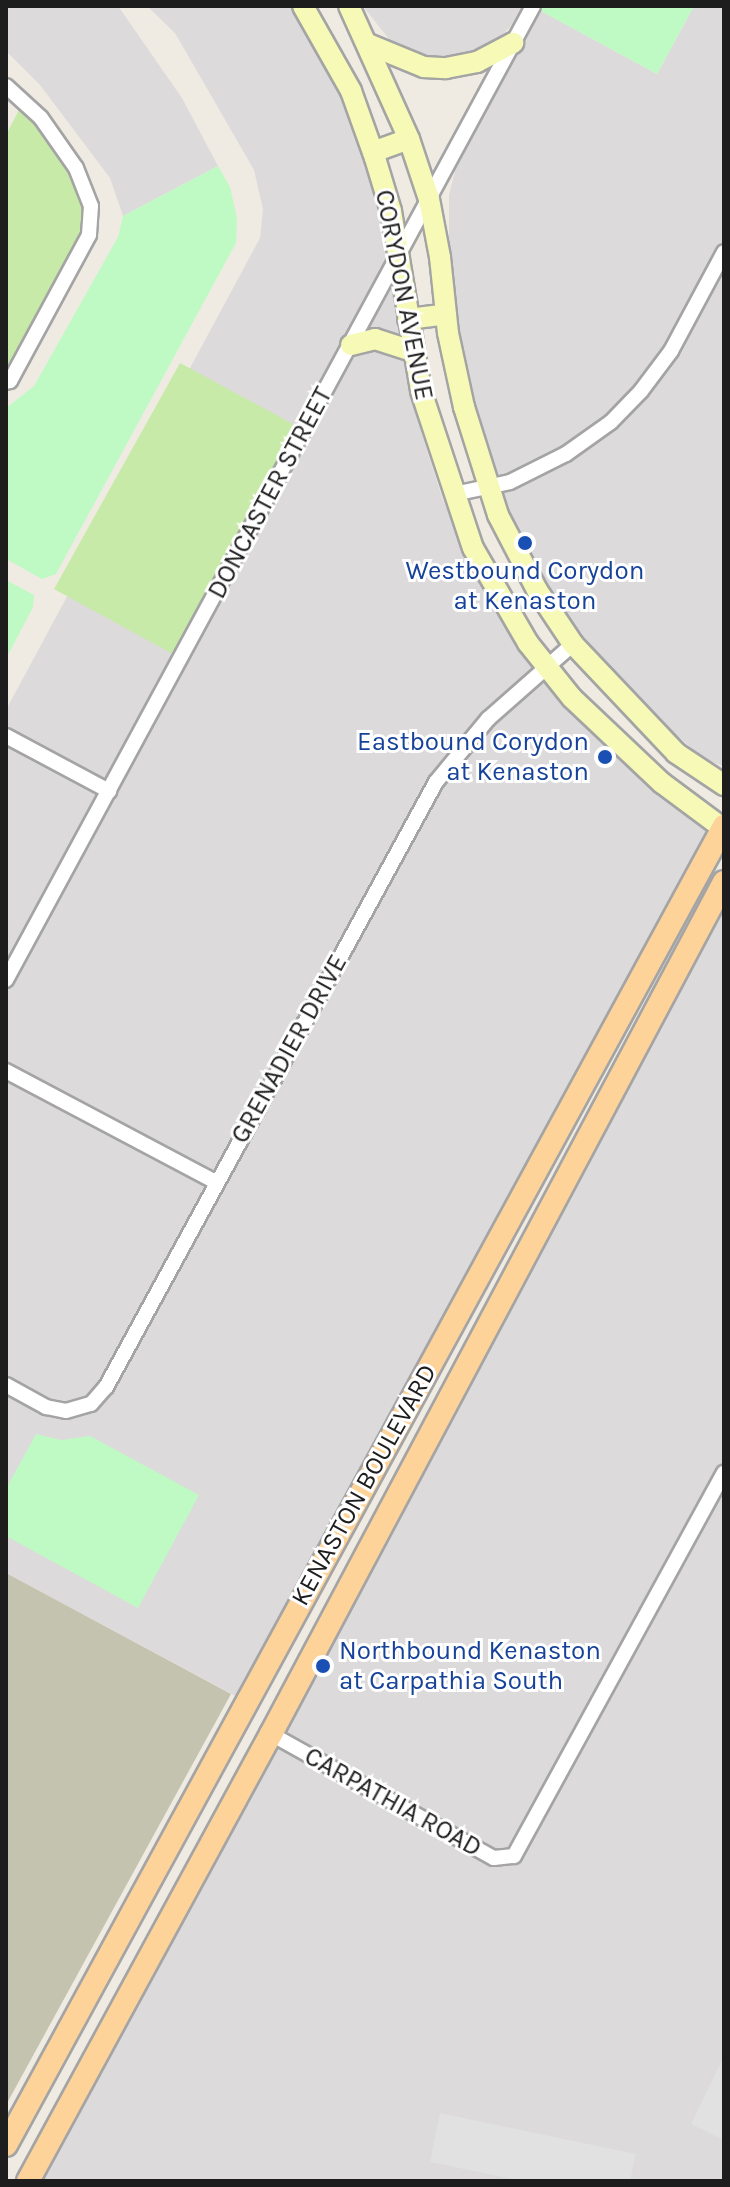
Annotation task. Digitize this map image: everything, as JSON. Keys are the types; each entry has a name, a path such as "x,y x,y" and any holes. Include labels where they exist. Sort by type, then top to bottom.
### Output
{"main road":[{"name":"CORYDON AVENUE","path":"303,6 351,91 373,152 391,211 412,351 473,548 545,667 572,698 662,783 724,828"},
{"name":"CORYDON AVENUE","path":"349,6 409,139 429,199 464,407 488,488 537,590 573,644 676,753 724,785"},
{"path":"368,44 424,67 446,68 477,62 513,43"},
{"path":"373,152 409,139"},
{"path":"408,319 446,314"},
{"path":"351,345 375,339 412,351"},
{"name":"KENASTON BOULEVARD","path":"6,2145 724,828"},
{"name":"KENASTON BOULEVARD","path":"28,2181 271,1734 724,882"}],"street":[{"name":"DONCASTER STREET","path":"6,980 533,6"},
{"path":"6,86 41,118 76,168 91,206 89,235 10,381 6,382"},
{"path":"454,494 510,482 566,454 611,422 641,391 671,351 724,252"},
{"name":"GRENADIER DRIVE","path":"6,1385 46,1407 66,1411 91,1404 106,1387 436,782 488,719 573,644"},
{"path":"6,736 109,791"},
{"path":"6,1071 216,1182"},
{"name":"CARPATHIA ROAD","path":"271,1734 494,1858 514,1856 724,1473"}],"shaded area":[{"path":"8,6 118,6 182,98 218,166 123,216 110,178 40,85 6,51"},
{"path":"147,6 296,6 327,58 362,137 384,209 421,432 443,500 472,566 631,767 708,831 647,951 241,1699 6,1573 6,710 260,238 263,209 254,170 175,33"},
{"path":"363,6 522,6 510,27 491,46 467,58 441,62 415,56 392,43"},
{"path":"694,6 724,6 723,766 703,758 657,718 573,625 547,584 503,498 477,424 458,334 449,244 449,195 456,167 541,11 657,74"},
{"path":"724,911 724,2181 28,2181 271,1734"},
{"path":"6,1573 231,1694 6,2105"},
{"path":"724,2056 724,2140 691,2124"},
{"path":"440,2113 636,2154 630,2181 522,2181 430,2162"}],"green space":[{"path":"544,6 694,6 657,74 541,11"},
{"path":"23,102 41,118 91,206 89,235 6,382 6,135"},
{"path":"218,166 230,187 237,218 236,243 56,574 42,579 6,559 6,408 34,386 118,237 123,216"},
{"path":"180,363 304,430 180,658 54,589"},
{"path":"6,580 34,595 33,607 6,659"},
{"path":"36,1434 61,1440 90,1436 199,1495 138,1608 6,1536 6,1489"}],"place":[{"name":"Westbound Corydon at Kenaston","path":"525,543"},
{"name":"Eastbound Corydon at Kenaston","path":"605,757"},
{"name":"Northbound Kenaston at Carpathia South","path":"323,1666"}]}
